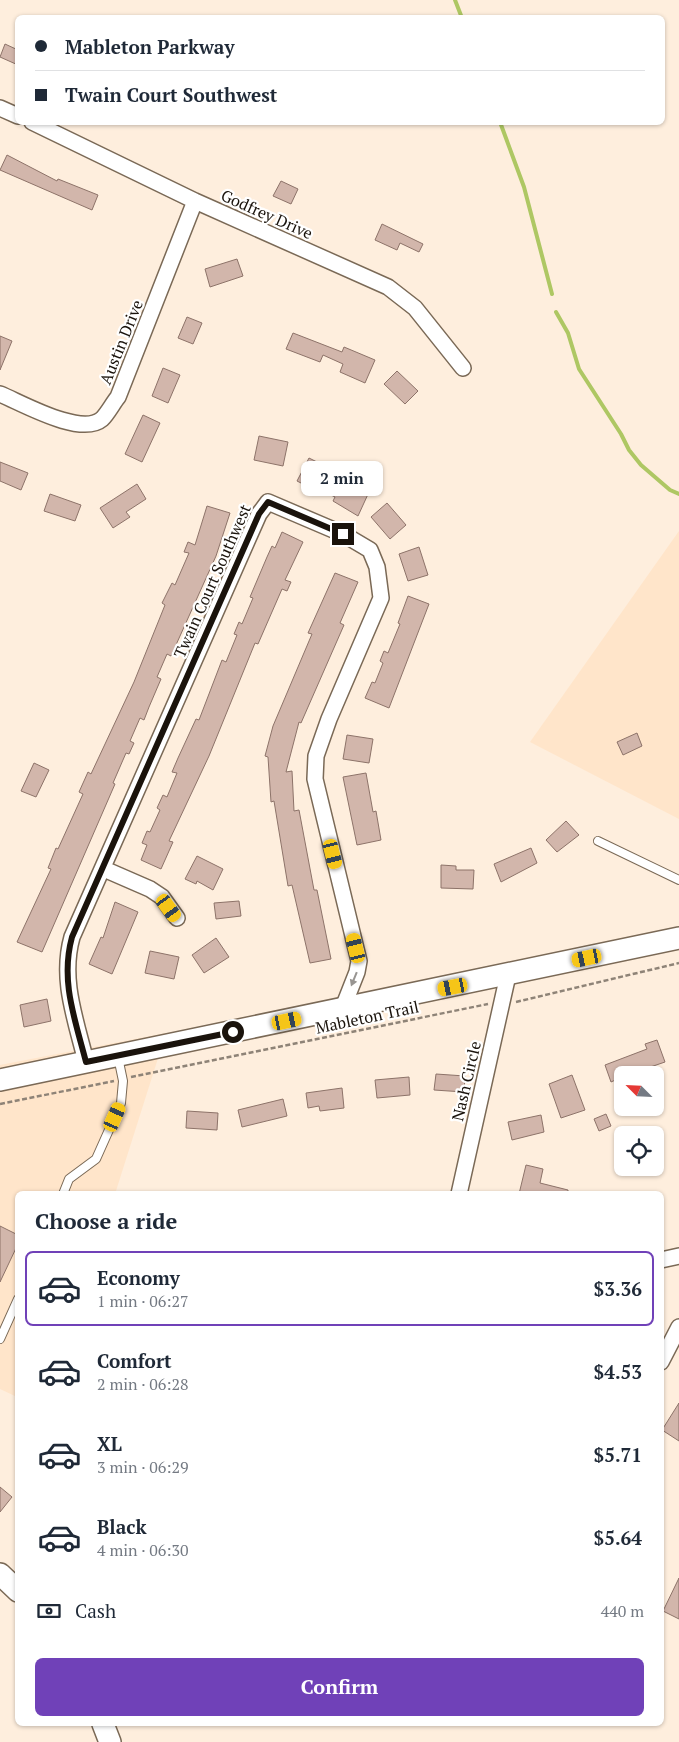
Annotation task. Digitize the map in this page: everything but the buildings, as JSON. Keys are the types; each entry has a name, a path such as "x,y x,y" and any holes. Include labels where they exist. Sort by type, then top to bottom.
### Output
{"main road":[{"path":"0,1080 679,938"},
{"path":"104,1726 110,1742"}],"street":[{"path":"0,108 15,115"},
{"name":"Godfrey Drive","path":"38,125 195,202 388,287 415,308 463,368"},
{"name":"Austin Drive","path":"0,394 72,423 85,424 102,419 118,397 195,202"},
{"name":"Twain Court Southwest","path":"86,1062 66,984 68,953 72,937 104,870 259,514 268,502 343,534 370,550 377,567 381,598 316,756 315,779 359,961 358,972 342,1010"},
{"path":"104,870 150,889 162,897 177,918"},
{"name":"Nash Circle","path":"460,1191 508,975"},
{"path":"664,1259 679,1256"},
{"path":"664,1356 679,1326"}],"lane":[{"path":"598,841 679,880"},
{"path":"64,1191 69,1179 96,1159 121,1103 123,1079 118,1055"},
{"path":"0,1339 15,1305"}],"path":[{"name":"Mableton Trail","path":"0,1104 477,1005 524,1002 679,963"}],"shaded area":[{"path":"679,531 679,819 530,742"},
{"path":"166,1033 116,1191 15,1191 15,1396 0,1389 0,1065"}],"waterway":[{"path":"455,0 461,15"},
{"path":"501,125 524,187 552,294"},
{"path":"556,312 568,333 579,369 621,434 629,450 641,465 670,490 679,494"}],"route":[{"path":"233,1032 86,1062 66,984 68,953 72,937 104,870 259,514 268,502 343,534"}]}
